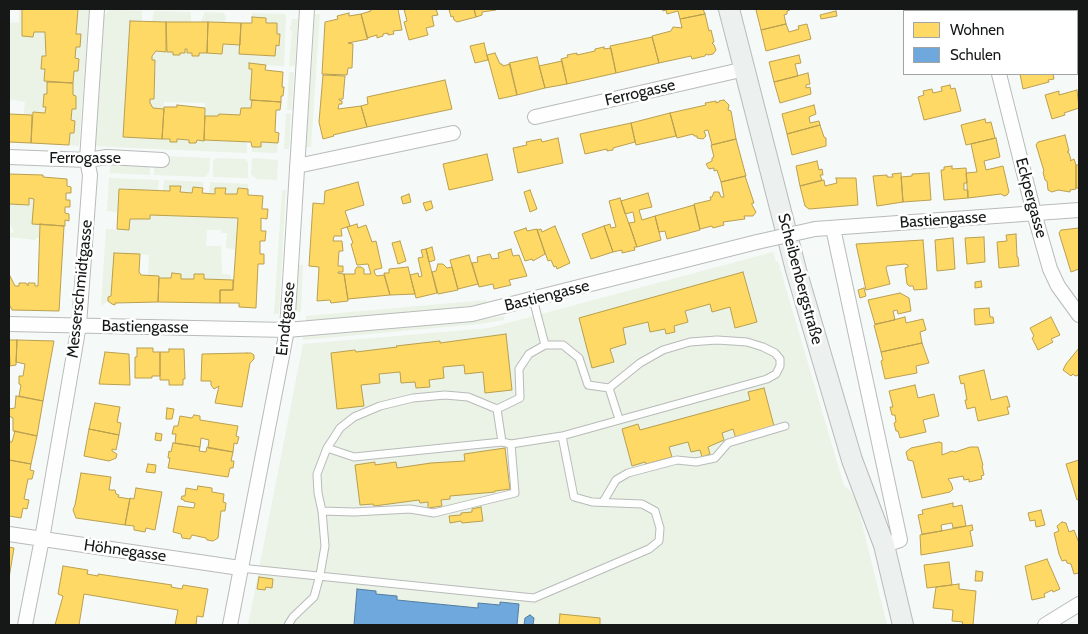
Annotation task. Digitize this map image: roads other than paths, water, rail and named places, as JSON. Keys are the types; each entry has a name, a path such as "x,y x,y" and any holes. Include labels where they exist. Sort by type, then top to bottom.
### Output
{"street":[{"name":"Messerschmidtgasse","path":"25,625 80,325 90,175 87,160 98,9"},
{"name":"Erndtgasse","path":"230,625 287,330 307,9"},
{"name":"Scheibenbergstraße","path":"729,9 796,270 852,460 884,545 903,625"},
{"name":"Ferrogasse","path":"535,117 745,69"},
{"name":"Eckpergasse","path":"999,75 1050,269 1058,286 1079,315"},
{"path":"298,166 453,133"},
{"name":"Ferrogasse","path":"9,157 162,160"},
{"name":"Bastiengasse","path":"9,324 287,330 472,314 815,229 1079,210"},
{"path":"833,228 900,540 884,545"},
{"name":"Höhnegasse","path":"9,534 240,568"},
{"path":"1045,625 1079,604"}],"lane":[{"path":"534,300 544,345"},
{"path":"288,625 293,617 314,597 320,575 324,546 317,474 327,448 340,428 354,417 380,406 414,398 445,395 468,397 498,409 520,398 519,369 529,354 544,345 563,345 578,358 588,385 609,388 640,363 663,350 690,342 717,340 747,342 764,346 775,353 780,359 780,366 776,374 767,379 562,436 511,444 502,442 354,457 327,448"},
{"path":"609,388 620,420"},
{"path":"498,409 502,442"},
{"path":"603,502 616,480 628,473 677,460 696,462 715,458 728,443 785,426"},
{"path":"240,568 534,598 649,549 659,541 660,528 655,511 642,504 592,502 574,498 562,436"},
{"path":"322,511 354,512 410,509 434,513 515,493 511,444"}]}
